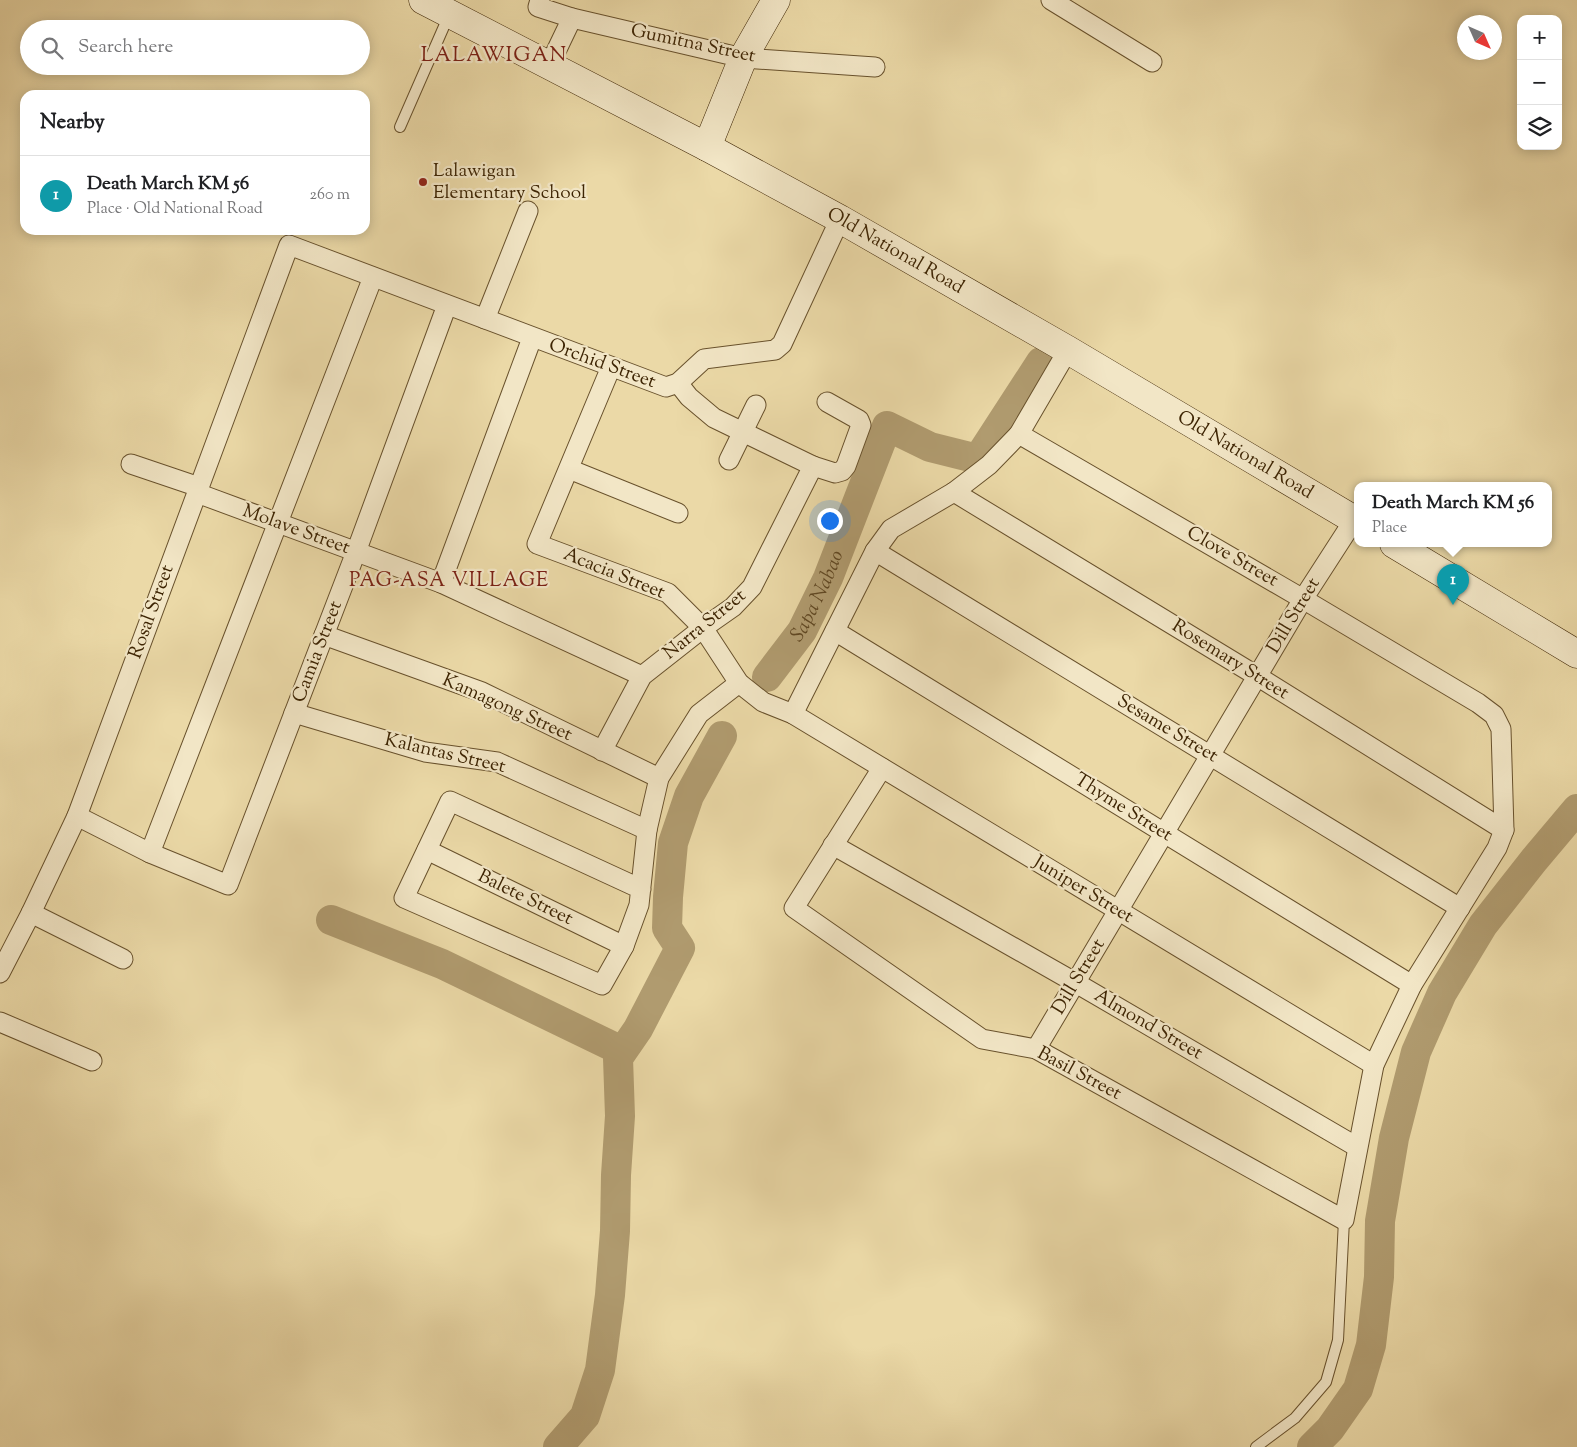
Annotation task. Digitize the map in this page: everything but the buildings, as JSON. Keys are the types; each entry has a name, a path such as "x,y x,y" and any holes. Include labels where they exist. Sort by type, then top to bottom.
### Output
{"main road":[{"name":"Old National Road","path":"423,0 707,147 840,219 1068,350 1354,520"},
{"path":"707,147 743,58 776,0"},
{"path":"1399,547 1577,654"}],"street":[{"name":"Gumitna Street","path":"540,0 538,7 572,18 743,58 875,67"},
{"path":"1051,0 1152,62"},
{"path":"549,66 572,18"},
{"path":"485,319 528,211"},
{"name":"Orchid Street","path":"289,245 666,387 678,383 704,359 775,350 782,344 840,219"},
{"name":"Rosal Street","path":"0,973 31,913 76,816 289,245"},
{"path":"76,816 150,853 373,277"},
{"name":"Camia Street","path":"150,853 228,885 356,552 447,305"},
{"path":"441,583 532,338"},
{"path":"793,714 875,551 892,529 954,492 989,465 1019,434 1068,350"},
{"path":"611,367 569,469 678,512"},
{"path":"678,383 689,397 714,418 813,466 834,473 842,471 846,466 861,425 859,420 827,402"},
{"path":"729,460 756,406"},
{"name":"Clove Street","path":"1019,434 1303,599 1478,703 1494,715 1501,729 1504,830"},
{"name":"Molave Street","path":"131,464 278,523 441,583 642,676"},
{"name":"Narra Street","path":"602,751 642,676 733,607 752,587 813,466"},
{"name":"Acacia Street","path":"569,469 538,544 668,593 703,628 739,683 763,702 793,714"},
{"name":"Rosemary Street","path":"954,492 1257,676 1504,830"},
{"name":"Dill Street","path":"1036,1049 1303,599 1354,524"},
{"name":"Sesame Street","path":"875,551 1460,908"},
{"name":"Thyme Street","path":"835,631 1412,985"},
{"name":"Kamagong Street","path":"324,636 482,692 660,778"},
{"path":"641,889 450,801 404,898 602,985 624,946 639,905 641,889 647,830 660,778 699,714 739,683"},
{"name":"Kalantas Street","path":"294,713 424,752 497,762 647,830"},
{"name":"Juniper Street","path":"793,714 1374,1065"},
{"path":"833,845 882,768"},
{"path":"1344,1220 1374,1065 1412,985 1497,848 1504,830"},
{"name":"Basil Street","path":"833,845 794,908 982,1040 1036,1049 1344,1220"},
{"name":"Almond Street","path":"833,845 1076,983 1357,1147"},
{"name":"Balete Street","path":"427,850 624,946"},
{"path":"31,913 123,959"},
{"path":"0,1022 92,1061"}],"lane":[{"path":"400,128 449,14"},
{"path":"1256,1447 1295,1418 1326,1382 1338,1340 1344,1220"}],"waterway":[{"name":"Sapa Nabao","path":"767,677 802,631 828,578 887,426 930,447 978,459 1041,362"},
{"path":"558,1447 585,1416 600,1370 610,1295 615,1231 620,1116 618,1058 638,1029 680,948 667,928 673,843 689,796 722,736"},
{"path":"1312,1447 1330,1429 1358,1389 1371,1345 1379,1277 1380,1221 1394,1138 1416,1052 1442,993 1483,925 1577,809"},
{"path":"331,920 442,964 622,1051"}],"place":[{"name":"Lalawigan Elementary School","path":"423,182"},
{"name":"Death March KM 56","path":"1453,605"}],"district":[{"name":"LALAWIGAN","path":"494,56"},
{"name":"PAG-ASA VILLAGE","path":"449,581"}]}
